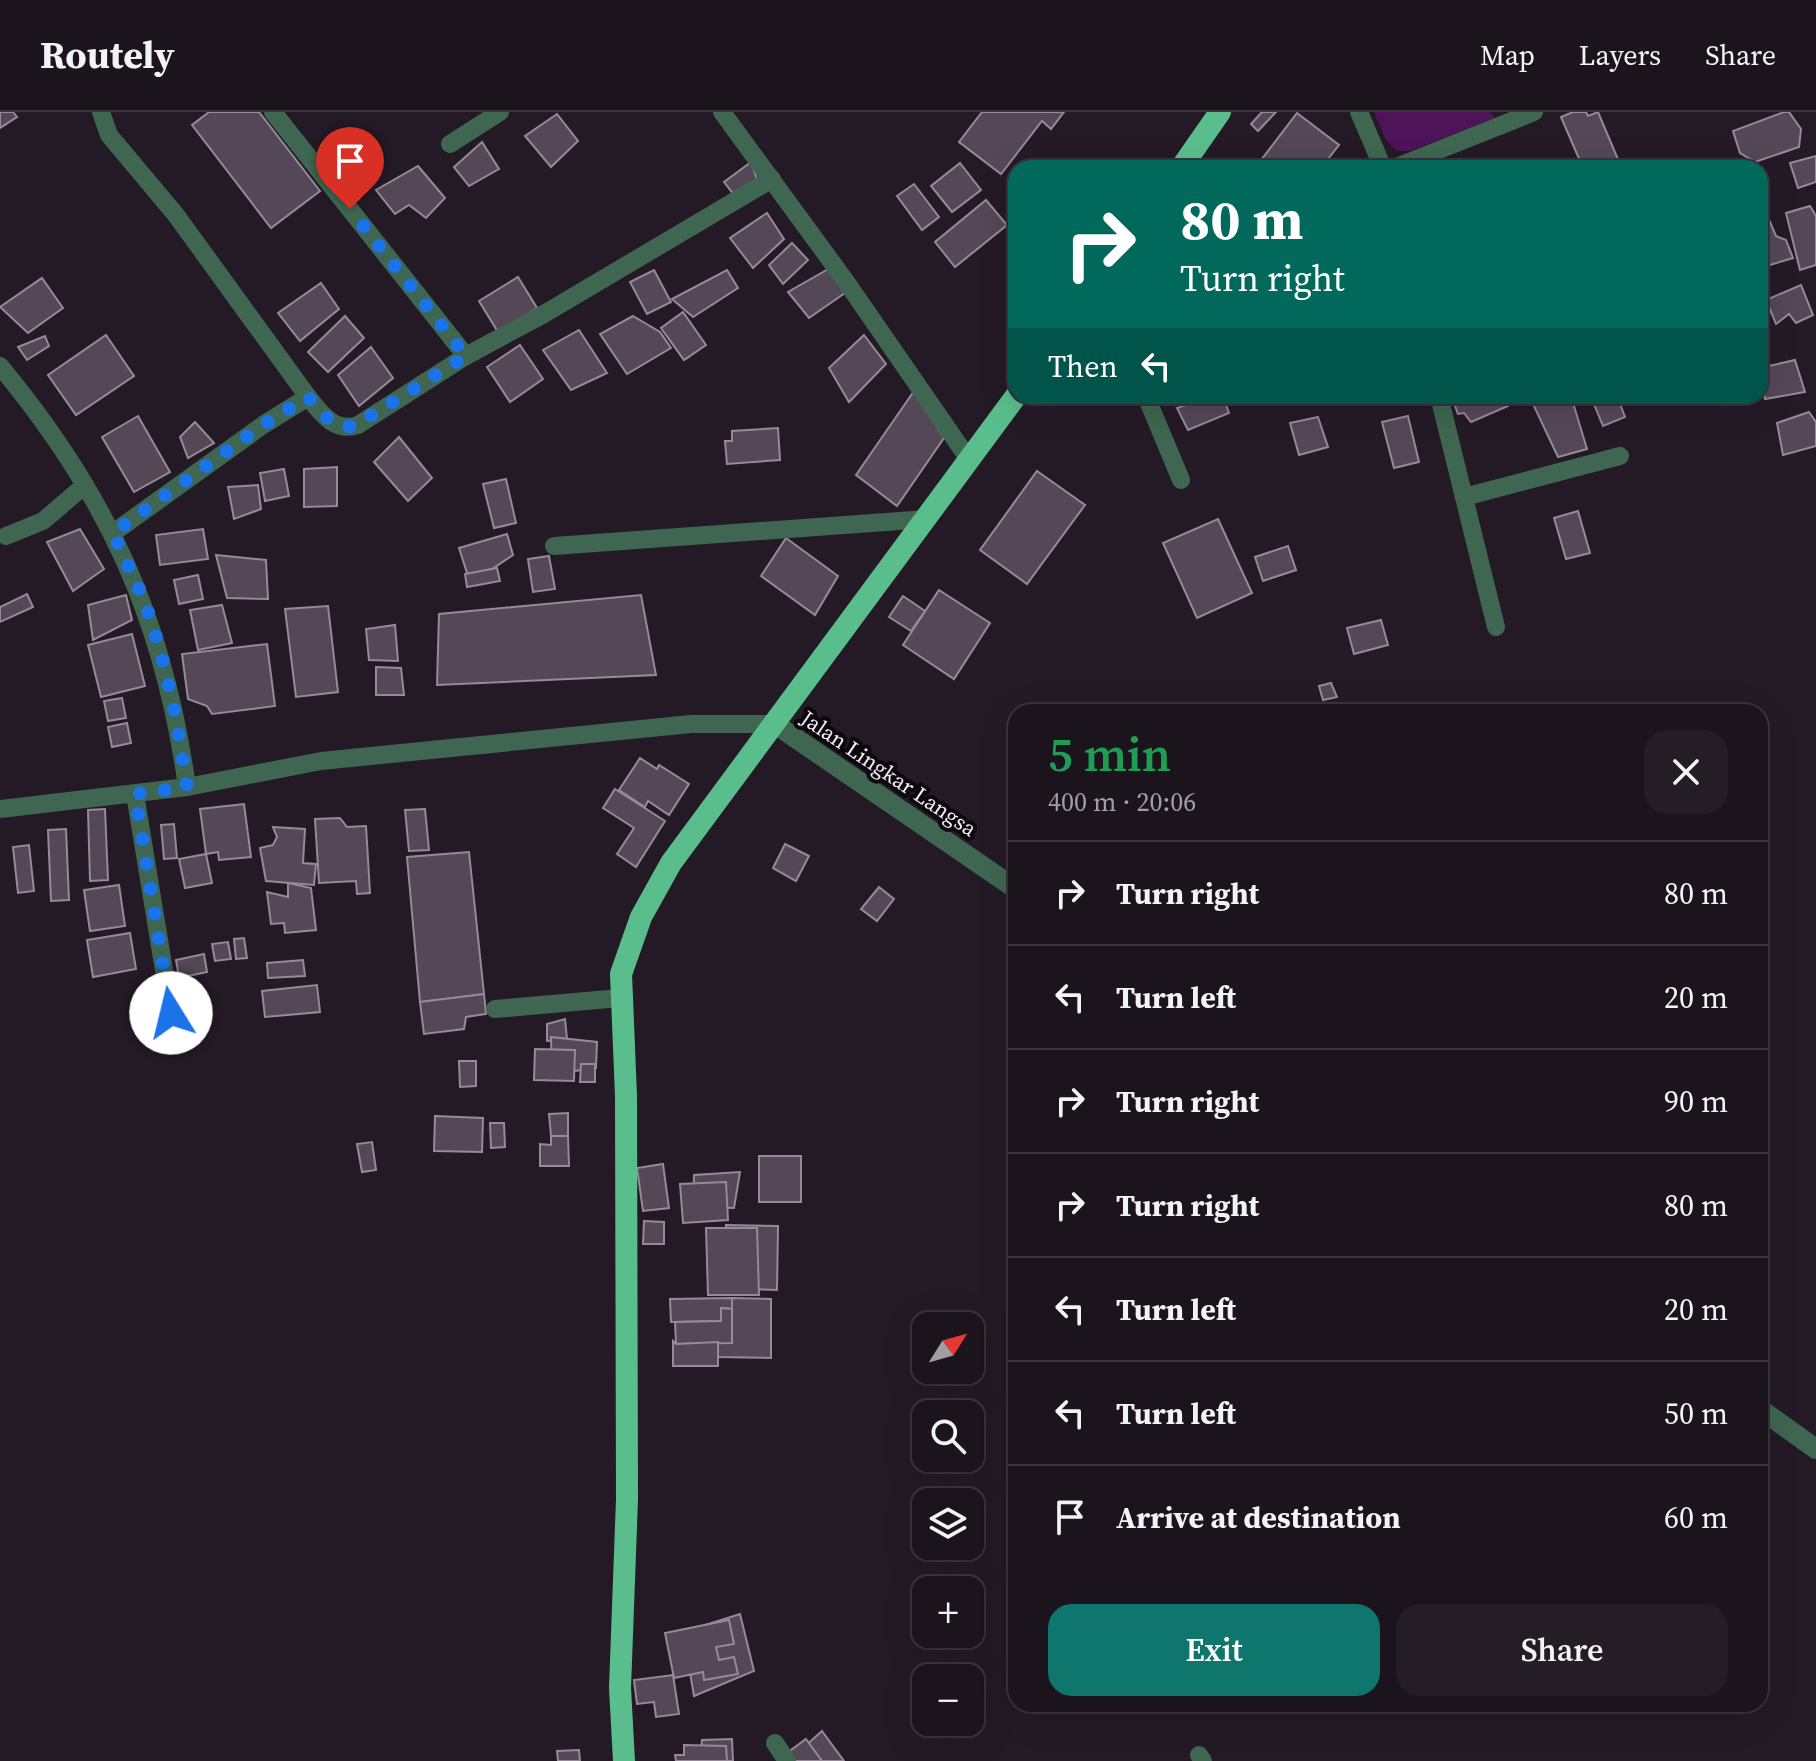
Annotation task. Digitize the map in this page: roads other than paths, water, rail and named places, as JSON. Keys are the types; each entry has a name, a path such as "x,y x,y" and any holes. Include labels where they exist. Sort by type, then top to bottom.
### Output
{"highway":[{"path":"1187,160 1220,112"},
{"path":"624,1761 620,1688 627,1499 626,1112 621,974 653,891 712,804 775,724 1010,404"}],"street":[{"path":"101,112 109,135 176,215 308,397 333,424 353,427 466,356 544,314 772,179"},
{"path":"273,112 466,356"},
{"path":"450,144 500,112"},
{"path":"722,112 970,461"},
{"path":"1359,112 1380,160"},
{"path":"1414,160 1534,112"},
{"path":"0,366 42,420 85,485 113,533 143,600 178,723 187,787"},
{"path":"113,533 263,425 308,397"},
{"path":"1149,404 1181,480"},
{"path":"1441,404 1496,627"},
{"path":"1464,497 1620,456"},
{"path":"6,536 43,521 85,485"},
{"path":"554,546 927,519"},
{"path":"0,809 187,787 321,761 691,724 775,724"},
{"name":"Jalan Lingkar Langsa","path":"775,724 1008,884"},
{"path":"135,794 171,1013"},
{"path":"495,1009 620,998"},
{"path":"1768,1415 1816,1449"},
{"path":"775,1743 787,1761"}]}
